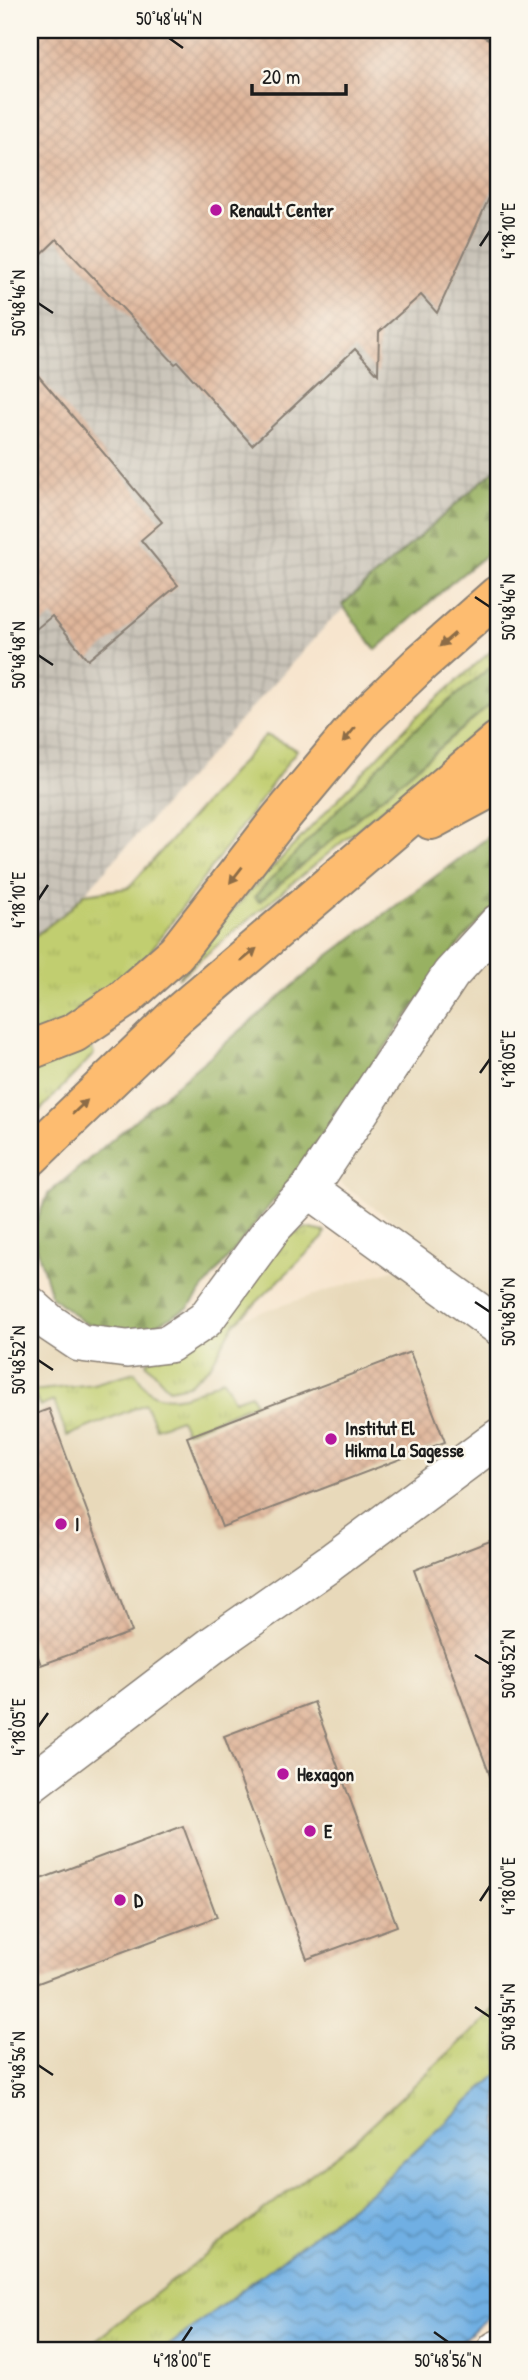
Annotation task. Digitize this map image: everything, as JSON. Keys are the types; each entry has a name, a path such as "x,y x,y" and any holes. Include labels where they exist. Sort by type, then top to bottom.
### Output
{"highway":[{"path":"30,1050 74,1033 124,999 176,953 278,821 363,719 498,595"},
{"path":"30,1158 176,1016 498,741"},
{"path":"371,852 498,783"}],"street":[{"path":"31,1304 80,1343 127,1349 169,1344 205,1320 274,1226 309,1189 451,974 498,923"},
{"path":"309,1189 498,1326"},
{"path":"30,1784 214,1644 341,1555 498,1438"}],"shaded area":[{"path":"30,30 498,30 498,482 332,619 70,909 30,940"},
{"path":"498,903 498,2007 354,2141 83,2350 30,2350 30,1341 38,1334 70,1355 220,1325 439,1255 305,1157 462,940"}],"green space":[{"path":"498,467 498,545 376,650 342,605"},
{"path":"498,645 498,661 411,733 259,902 498,698 498,713 178,978 236,906 414,719"},
{"path":"498,661 498,698 259,902 254,897 411,733"},
{"path":"266,735 297,750 147,956 76,1011 94,1054 30,1121 30,940 70,909 84,894 128,888"},
{"path":"498,830 498,903 462,940 286,1185 188,1308 146,1330 113,1330 83,1322 51,1296 32,1231 48,1194 328,956"},
{"path":"306,1228 325,1232 323,1238 234,1324 211,1365 188,1385 169,1389 146,1363 282,1240"},
{"path":"135,1372 147,1389 158,1396 167,1398 187,1395 223,1379 234,1400 251,1394 255,1403 186,1432 180,1419 156,1428 145,1404 67,1436 54,1401 40,1406 32,1391 93,1384"},
{"path":"498,2007 498,2074 376,2188 163,2350 83,2350 354,2141"}],"water":[{"path":"498,2074 498,2309 451,2350 163,2350 376,2188"}],"building":[{"path":"30,30 461,30 481,35 498,44 498,178 437,313 421,295 379,332 378,374 355,349 252,445 178,362 175,364 57,239 30,265"},
{"path":"30,366 162,522 141,540 178,585 88,660 52,616 30,634"},
{"path":"410,1352 445,1442 222,1527 187,1437"},
{"name":"I","path":"49,1409 132,1632 41,1665 30,1634 30,1416"},
{"path":"498,1538 498,1789 495,1789 414,1570"},
{"name":"E","path":"314,1702 397,1926 307,1959 224,1736"},
{"name":"D","path":"183,1826 217,1917 30,1986 30,1883"}],"place":[{"name":"Renault Center","path":"216,210"},
{"name":"Institut El Hikma La Sagesse","path":"331,1439"},
{"name":"I","path":"61,1524"},
{"name":"Hexagon","path":"283,1774"},
{"name":"E","path":"310,1831"},
{"name":"D","path":"120,1900"}]}
